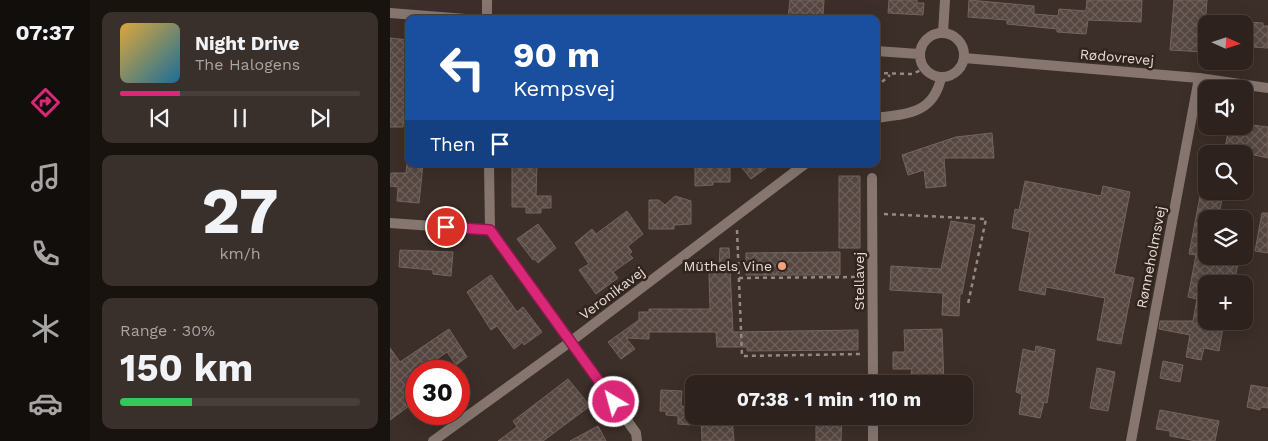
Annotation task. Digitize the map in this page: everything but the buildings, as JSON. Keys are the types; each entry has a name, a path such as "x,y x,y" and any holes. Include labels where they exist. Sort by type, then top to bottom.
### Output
{"street":[{"path":"487,0 487,15"},
{"path":"943,33 946,0"},
{"path":"390,13 415,15"},
{"path":"943,33 958,41 962,47 964,58 955,73 940,78 924,69 920,54 922,44 927,38 943,33"},
{"path":"880,51 920,54"},
{"name":"Rødovrevej","path":"964,58 1199,78 1268,88"},
{"path":"880,117 912,113 920,108 938,92 940,78"},
{"name":"Rønneholmsvej","path":"1131,441 1199,78"},
{"path":"489,167 490,230 636,432 637,441"},
{"name":"Veronikavej","path":"433,441 570,342 801,167"},
{"name":"Stellavej","path":"872,178 873,375"},
{"path":"390,222 490,230"},
{"path":"873,425 873,441"}],"path":[{"path":"880,73 912,74 924,69"},
{"path":"880,84 891,74"},
{"path":"873,213 986,219 968,304"},
{"path":"737,215 742,356 873,354"},
{"path":"739,278 873,277"}],"place":[{"name":"Müthels Vine","path":"782,266"}],"route":[{"path":"446,227 490,230 614,402"}]}
